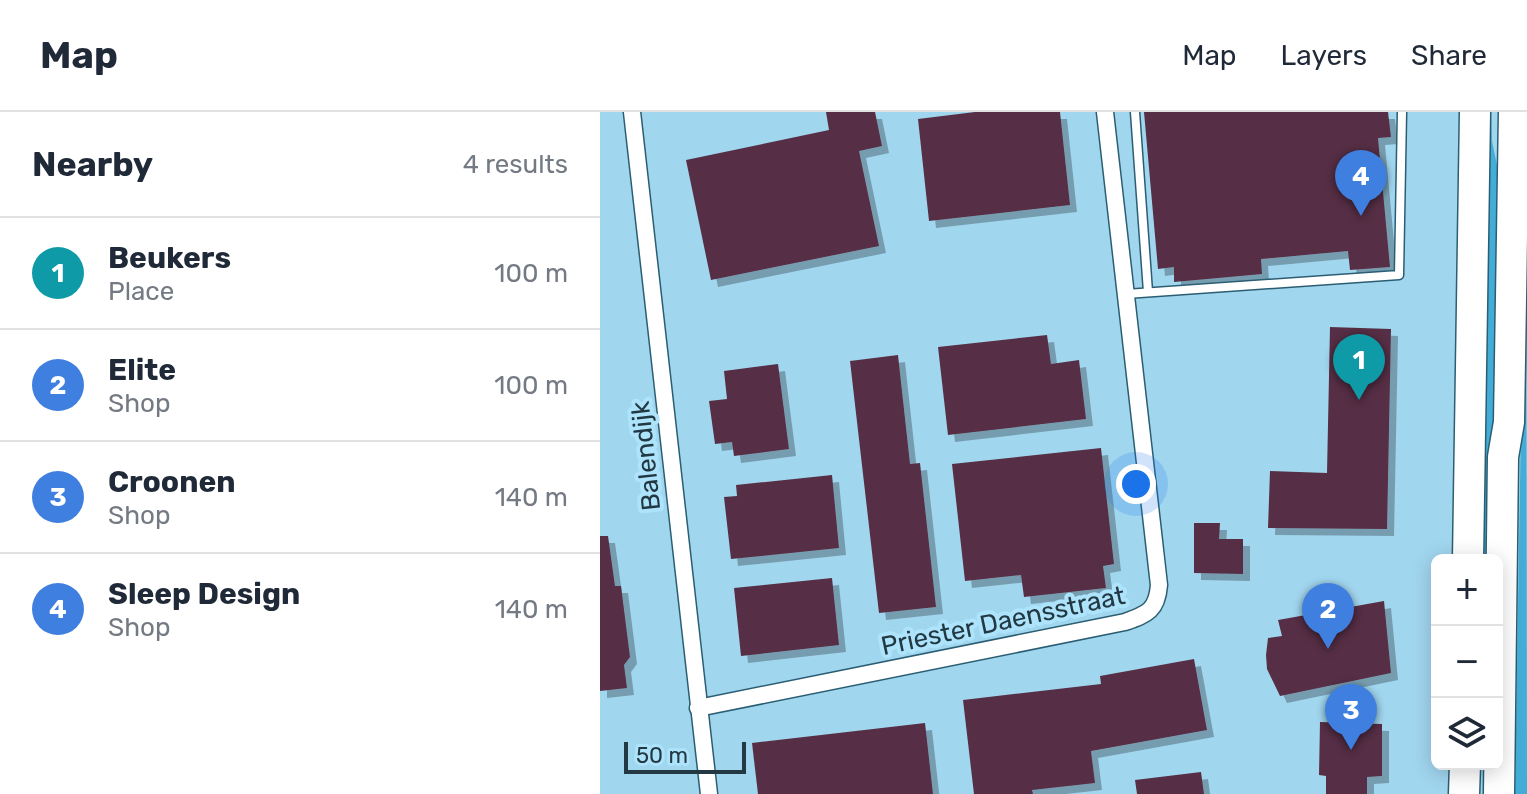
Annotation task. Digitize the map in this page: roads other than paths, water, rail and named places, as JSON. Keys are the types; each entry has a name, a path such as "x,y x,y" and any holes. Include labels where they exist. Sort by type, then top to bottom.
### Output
{"highway":[{"path":"1468,554 1475,112"},
{"path":"1499,794 1503,457 1509,422 1514,112"},
{"path":"1464,794 1465,770"}],"street":[{"name":"Balendijk","path":"632,112 709,794"},
{"name":"Priester Daensstraat","path":"698,708 1125,622 1153,608 1158,599 1159,585 1105,112"}],"lane":[{"path":"1135,112 1148,292"},
{"path":"1126,294 1399,275 1402,112"}],"place":[{"name":"Sleep Design","path":"1361,216"},
{"name":"Beukers","path":"1359,400"},
{"name":"Elite","path":"1328,649"},
{"name":"Croonen","path":"1351,750"}]}
